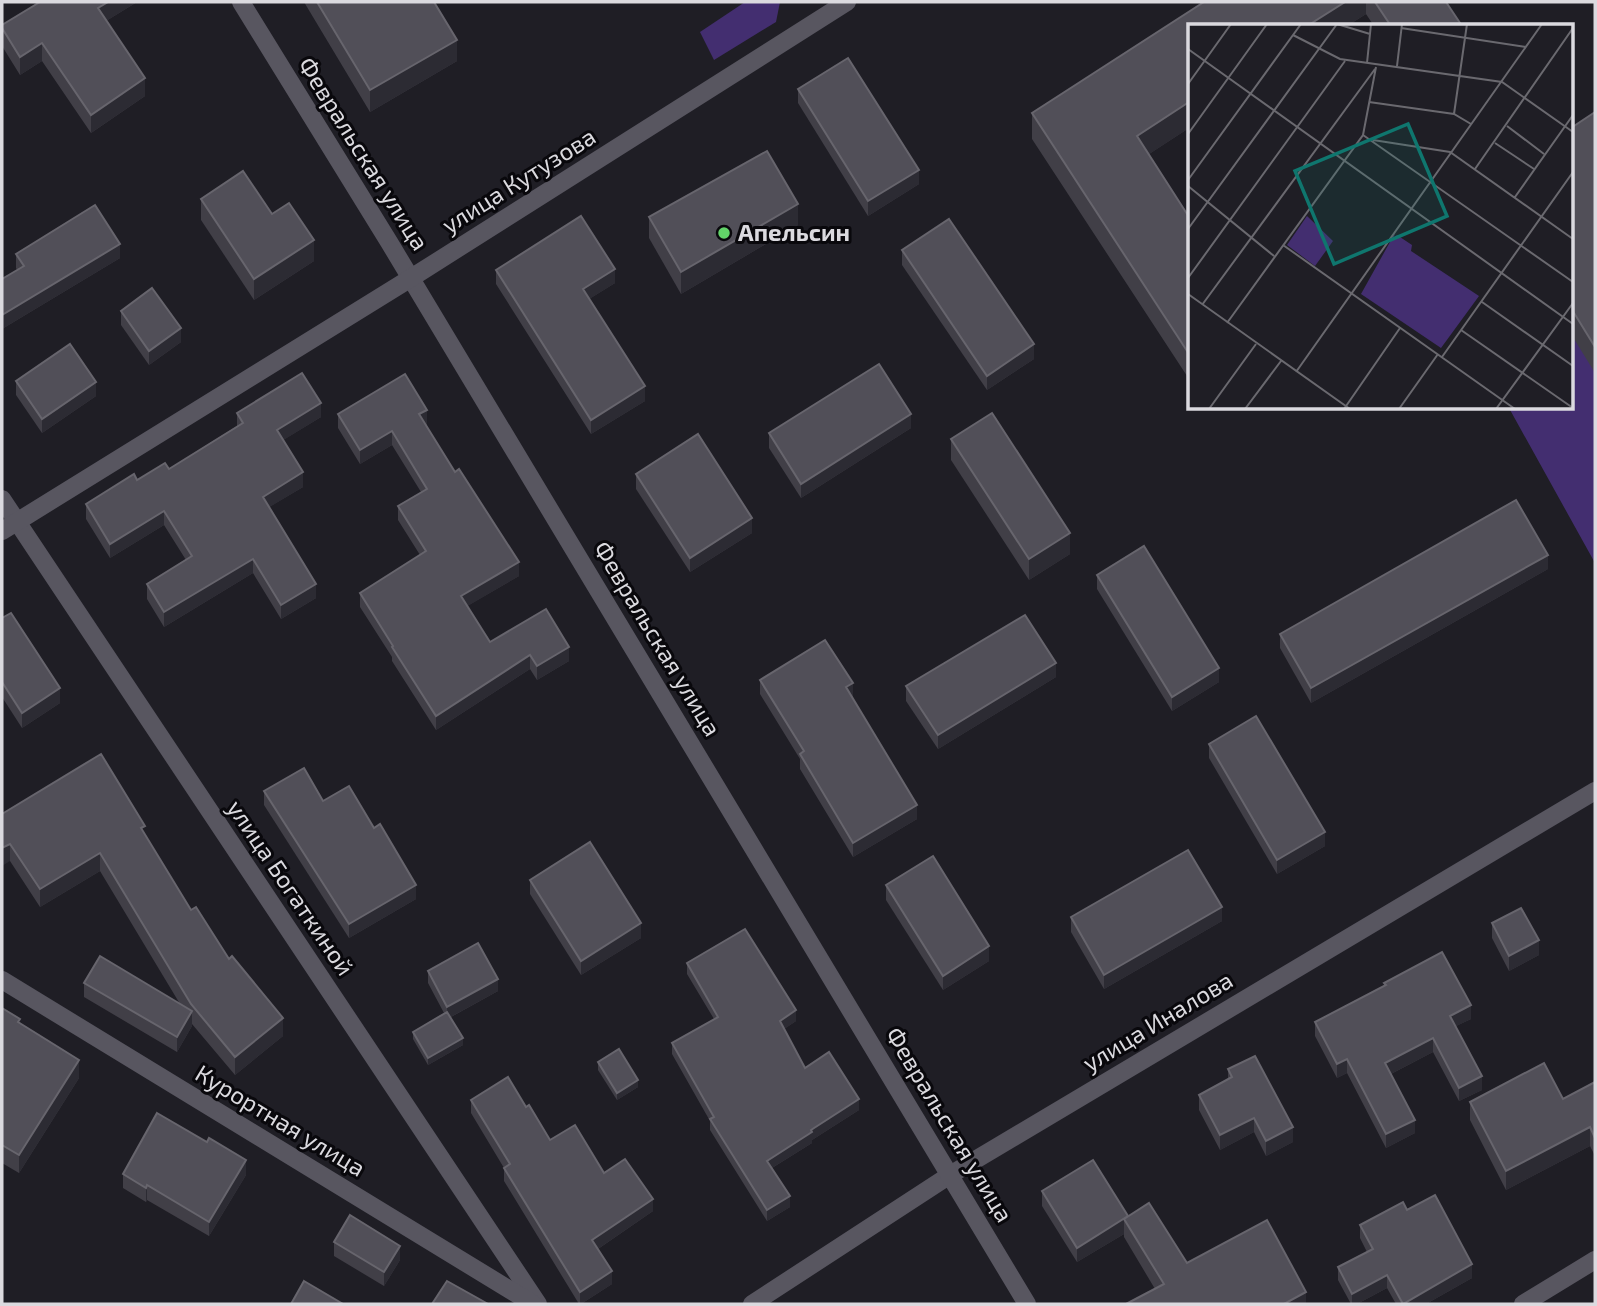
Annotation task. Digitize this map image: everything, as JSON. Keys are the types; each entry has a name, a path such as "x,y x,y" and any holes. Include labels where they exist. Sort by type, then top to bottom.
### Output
{"street":[{"name":"Февральская улица","path":"241,2 411,278 1027,1304"},
{"name":"улица Кутузова","path":"9,526 411,278 847,2"},
{"name":"улица Богаткиной","path":"2,499 9,526 536,1304"},
{"name":"улица Иналова","path":"752,1304 950,1175 1595,791"},
{"name":"Курортная улица","path":"2,980 536,1304"},
{"path":"1523,1304 1595,1260"}],"shaded area":[{"path":"745,2 780,2 776,22 714,60 700,32"},
{"path":"1595,212 1595,563 1510,410 1572,410 1572,226"}],"building":[{"path":"40,2 108,2 98,8 145,78 91,115 42,43 20,57 2,28 2,25"},
{"path":"317,2 434,2 457,40 370,90"},
{"path":"1204,2 1345,2 1310,24 1188,24 1188,103 1137,136 1188,215 1188,352 1032,113"},
{"path":"1375,2 1446,2 1461,24 1390,24"},
{"path":"848,58 919,170 868,201 798,89"},
{"path":"1595,112 1595,347 1572,310 1572,127"},
{"path":"767,151 798,204 681,272 649,217"},
{"path":"243,171 272,214 289,203 314,240 254,279 201,199"},
{"path":"95,205 120,244 2,315 2,279 24,266 16,254"},
{"path":"581,216 615,269 583,289 645,386 591,420 496,270"},
{"path":"949,219 1034,344 987,376 902,250"},
{"path":"152,288 181,328 149,351 121,311"},
{"path":"70,344 96,382 42,419 16,381"},
{"path":"879,364 911,414 801,484 769,433"},
{"path":"302,373 321,403 277,430 303,472 263,497 316,584 281,605 253,559 164,612 147,584 192,556 164,511 110,544 86,504 134,474 137,480 165,463 169,469 243,423 237,413"},
{"path":"405,374 427,410 419,414 455,472 459,469 519,562 461,596 490,642 546,609 569,647 537,666 530,655 436,716 360,593 426,551 398,506 427,489 392,431 360,450 338,414"},
{"path":"992,413 1070,533 1029,559 951,439"},
{"path":"698,434 752,518 690,558 636,474"},
{"path":"1516,500 1548,555 1311,688 1280,634"},
{"path":"1144,546 1219,668 1172,697 1097,575"},
{"path":"11,613 60,688 22,713 2,682 2,618"},
{"path":"1025,615 1056,663 938,735 906,686"},
{"path":"825,640 853,683 846,687 917,805 853,843 800,754 804,751 760,680"},
{"path":"1256,716 1325,832 1277,860 1209,744"},
{"path":"101,754 145,826 141,828 191,910 196,907 229,959 232,956 283,1018 235,1057 191,1004 100,853 40,889 10,844 2,848 2,814"},
{"path":"304,768 323,801 349,786 374,828 380,824 416,885 349,924 264,791"},
{"path":"590,842 641,923 581,961 530,880"},
{"path":"1188,850 1222,907 1104,975 1071,917"},
{"path":"933,856 989,946 943,976 886,885"},
{"path":"1521,908 1539,940 1509,956 1492,923"},
{"path":"745,929 796,1010 780,1021 805,1068 829,1052 859,1099 767,1161 790,1196 767,1210 710,1119 714,1117 672,1043 718,1017 687,963"},
{"path":"478,943 498,979 447,1007 428,971"},
{"path":"1442,952 1471,1005 1450,1016 1482,1076 1459,1088 1433,1038 1385,1063 1415,1120 1386,1134 1347,1059 1337,1064 1315,1022"},
{"path":"100,956 192,1011 177,1037 84,983"},
{"path":"2,1008 20,1019 18,1022 79,1060 19,1155 2,1145"},
{"path":"447,1012 463,1038 428,1058 413,1032"},
{"path":"619,1049 638,1080 617,1093 598,1062"},
{"path":"1255,1056 1293,1127 1266,1141 1254,1118 1220,1135 1199,1095 1232,1077 1228,1069"},
{"path":"1544,1063 1563,1099 1595,1082 1595,1138 1590,1127 1506,1171 1470,1102"},
{"path":"508,1077 550,1140 575,1125 604,1173 625,1159 653,1199 592,1240 612,1271 580,1292 504,1168 510,1164 471,1100"},
{"path":"157,1113 207,1142 209,1138 246,1160 209,1222 123,1174"},
{"path":"1093,1160 1128,1216 1077,1248 1042,1191"},
{"path":"1435,1195 1472,1264 1403,1304 1387,1275 1352,1294 1338,1267 1373,1249 1360,1225 1403,1202 1407,1210"},
{"path":"1149,1203 1187,1263 1267,1220 1306,1292 1284,1304 1126,1304 1164,1284 1124,1219"},
{"path":"350,1215 400,1246 384,1272 334,1242"},
{"path":"304,1281 343,1304 291,1304"},
{"path":"447,1281 488,1304 432,1304"}],"place":[{"name":"Апельсин","path":"724,233"}]}
